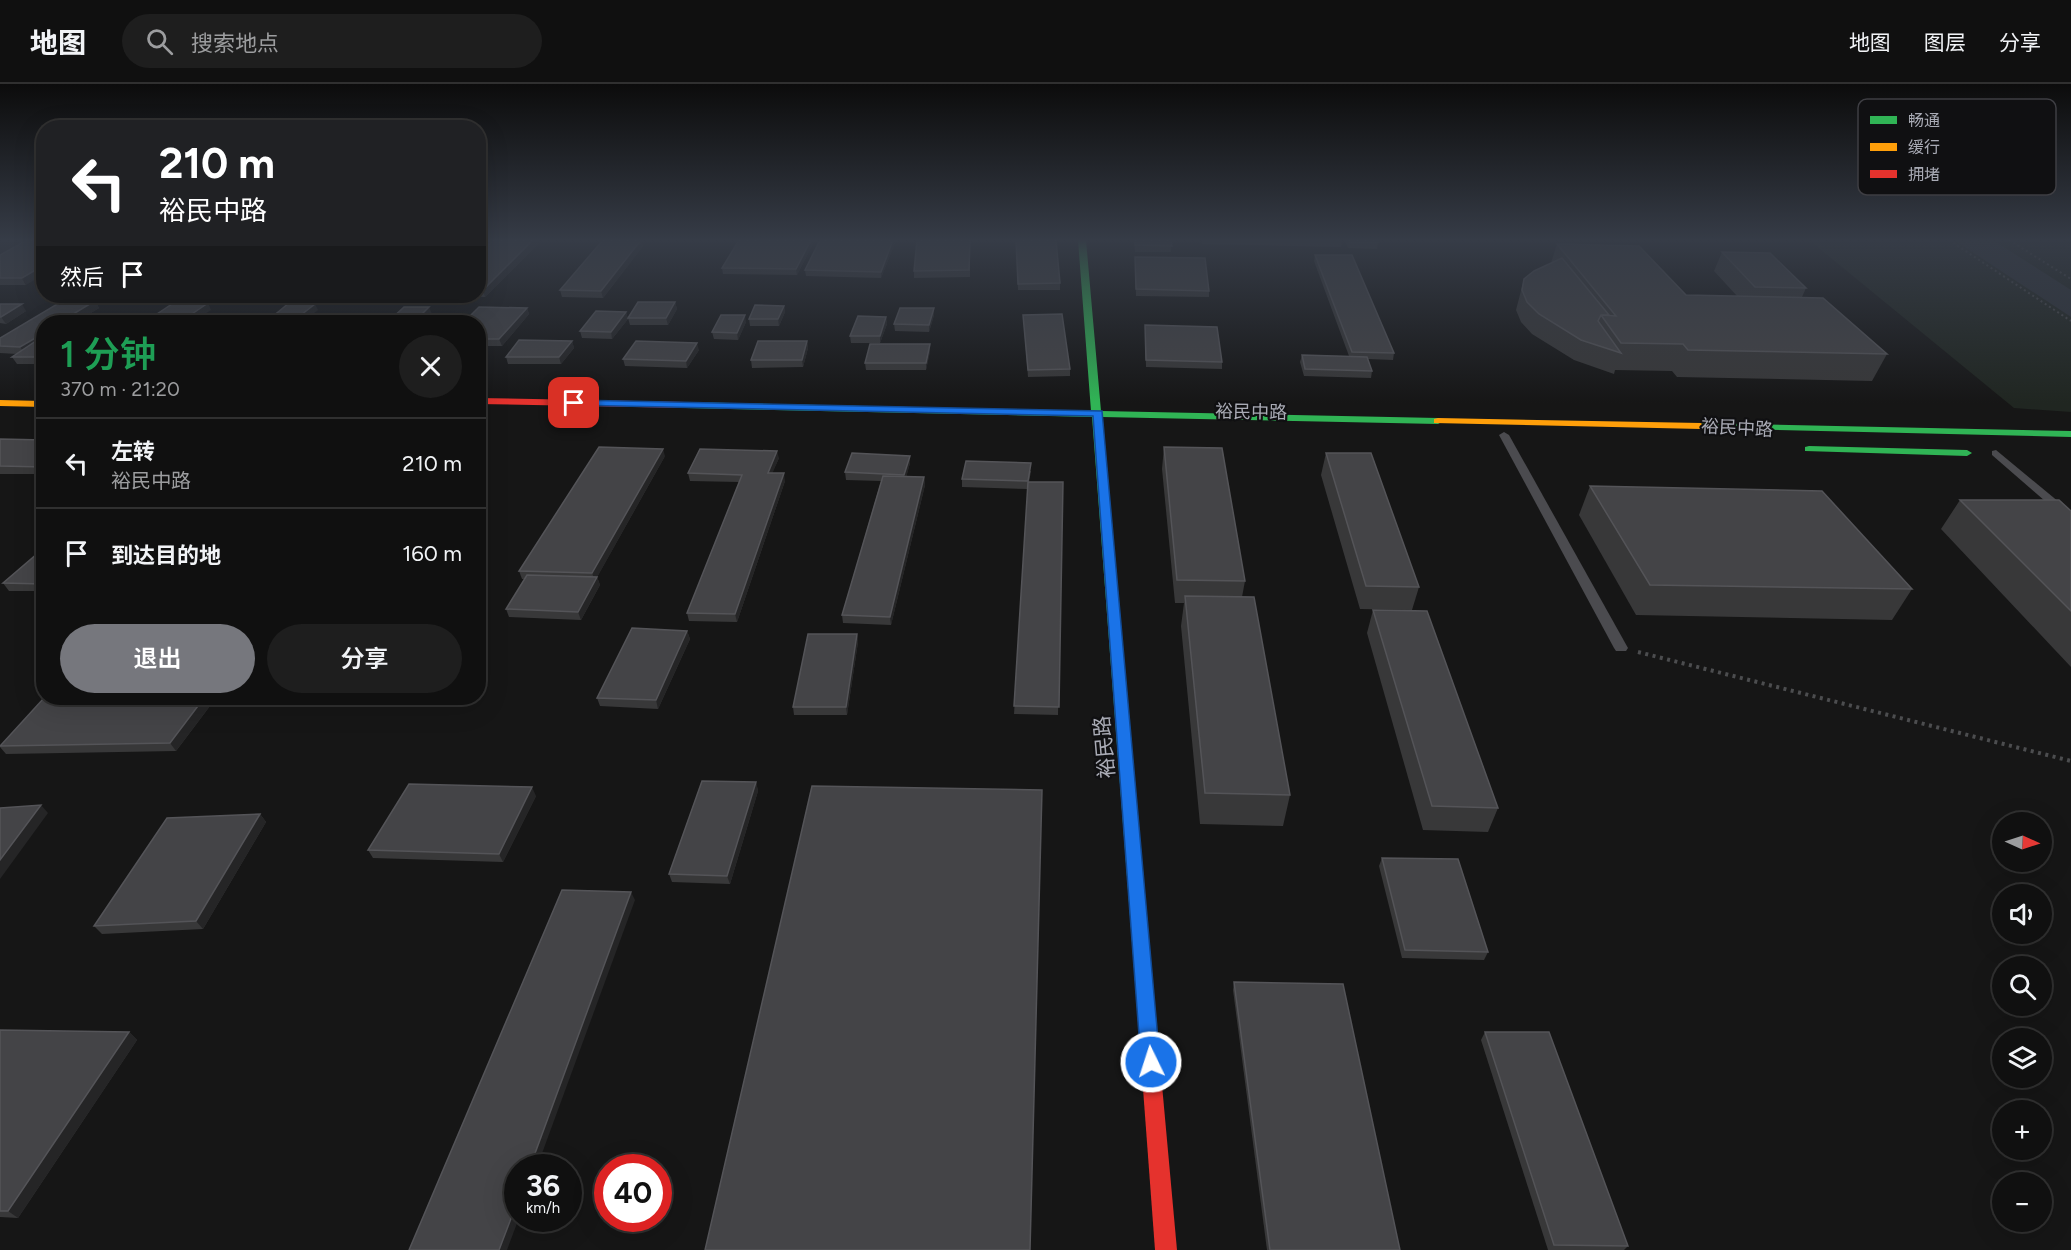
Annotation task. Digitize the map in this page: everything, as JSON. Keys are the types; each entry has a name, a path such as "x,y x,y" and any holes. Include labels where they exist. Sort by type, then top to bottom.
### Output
{"street":[{"name":"裕民路","path":"1087,294 1166,1250"},
{"path":"0,391 36,392"},
{"name":"裕民中路","path":"486,401 1099,420 1551,437"},
{"path":"0,403 36,404"},
{"name":"裕民中路","path":"486,413 2011,431 2071,434"},
{"path":"1996,453 2011,431"},
{"name":"裕民中路","path":"1789,448 1996,453"}],"lane":[{"path":"1504,435 1621,648"},
{"path":"1996,453 2071,518"}],"path":[{"path":"2031,294 2071,321"},
{"path":"1621,648 2071,761"}],"shaded area":[{"path":"1875,294 2071,294 2071,412 2014,408"},
{"path":"2037,294 2071,294 2071,317"}],"building":[{"path":"1330,294 1369,294 1394,353 1352,352"},
{"path":"1524,294 1592,294 1609,315 1601,315 1598,321 1621,353 1581,340 1539,314 1527,302"},
{"path":"1598,294 1823,298 1887,354 1688,350 1683,344 1621,343 1601,315 1616,316"},
{"path":"638,302 675,302 666,318 628,318"},
{"path":"59,303 92,303 72,315 39,315"},
{"path":"174,303 208,303 190,315 156,315"},
{"path":"289,303 315,304 301,315 274,315"},
{"path":"0,304 22,304 0,317"},
{"path":"755,305 784,306 778,319 749,319"},
{"path":"404,307 429,307 421,315 395,315"},
{"path":"479,307 527,308 499,339 486,339 486,315 471,315"},
{"path":"900,308 934,308 929,325 894,324"},
{"path":"596,311 626,312 611,332 580,331"},
{"path":"1062,314 1070,369 1028,370 1023,315"},
{"path":"721,315 745,315 737,333 712,332"},
{"path":"858,316 886,317 880,336 850,336"},
{"path":"36,317 36,338 20,347 0,346 0,338"},
{"path":"1145,325 1217,327 1222,362 1146,360"},
{"path":"519,340 572,341 559,357 506,357"},
{"path":"36,341 36,357 12,357"},
{"path":"636,341 697,343 686,361 623,359"},
{"path":"758,341 807,341 802,360 751,360"},
{"path":"870,344 930,344 926,363 865,363"},
{"path":"1302,355 1367,357 1372,371 1305,369"},
{"path":"0,439 36,440 36,467 0,466"},
{"path":"599,447 663,449 592,573 519,571"},
{"path":"1164,447 1222,448 1245,581 1177,580"},
{"path":"700,449 777,451 768,473 784,473 735,614 687,613 742,475 688,473"},
{"path":"852,453 910,456 904,475 845,472"},
{"path":"1326,453 1371,453 1419,587 1366,586"},
{"path":"966,461 1031,463 1028,481 962,479"},
{"path":"883,476 924,477 890,617 842,615"},
{"path":"1028,482 1063,482 1059,707 1014,706"},
{"path":"1590,486 1822,491 1912,589 1650,585"},
{"path":"1960,500 2059,500 2071,511 2071,611"},
{"path":"36,555 36,584 3,583"},
{"path":"527,575 597,577 578,612 506,609"},
{"path":"1185,596 1254,597 1290,795 1205,793"},
{"path":"1373,610 1427,611 1498,808 1432,806"},
{"path":"632,628 687,631 656,700 597,698"},
{"path":"808,634 857,634 846,707 793,707"},
{"path":"38,705 199,705 170,743 0,746"},
{"path":"702,781 756,782 727,876 669,874"},
{"path":"409,784 532,787 499,854 368,850"},
{"path":"812,786 1042,790 1030,1250 705,1250"},
{"path":"41,805 0,860 0,808"},
{"path":"260,814 196,921 94,926 167,818"},
{"path":"1382,858 1458,859 1488,952 1405,950"},
{"path":"562,890 631,892 535,1154 504,1154 504,1232 506,1232 499,1250 409,1250"},
{"path":"1234,982 1343,984 1400,1250 1270,1250"},
{"path":"0,1030 129,1032 8,1211 0,1211"},
{"path":"1485,1032 1549,1032 1628,1246 1554,1245"}],"traffic: fast":[{"path":"1087,294 1146,1008"},
{"path":"685,405 1438,421"},
{"path":"1701,426 2071,434"},
{"path":"1809,449 1967,453"}],"traffic: slow":[{"path":"0,403 36,404"},
{"path":"1438,421 1701,426"}],"traffic: jam":[{"path":"486,401 685,405"},
{"path":"1146,1008 1166,1250"}],"route":[{"path":"574,403 1098,413 1151,1062"}]}
